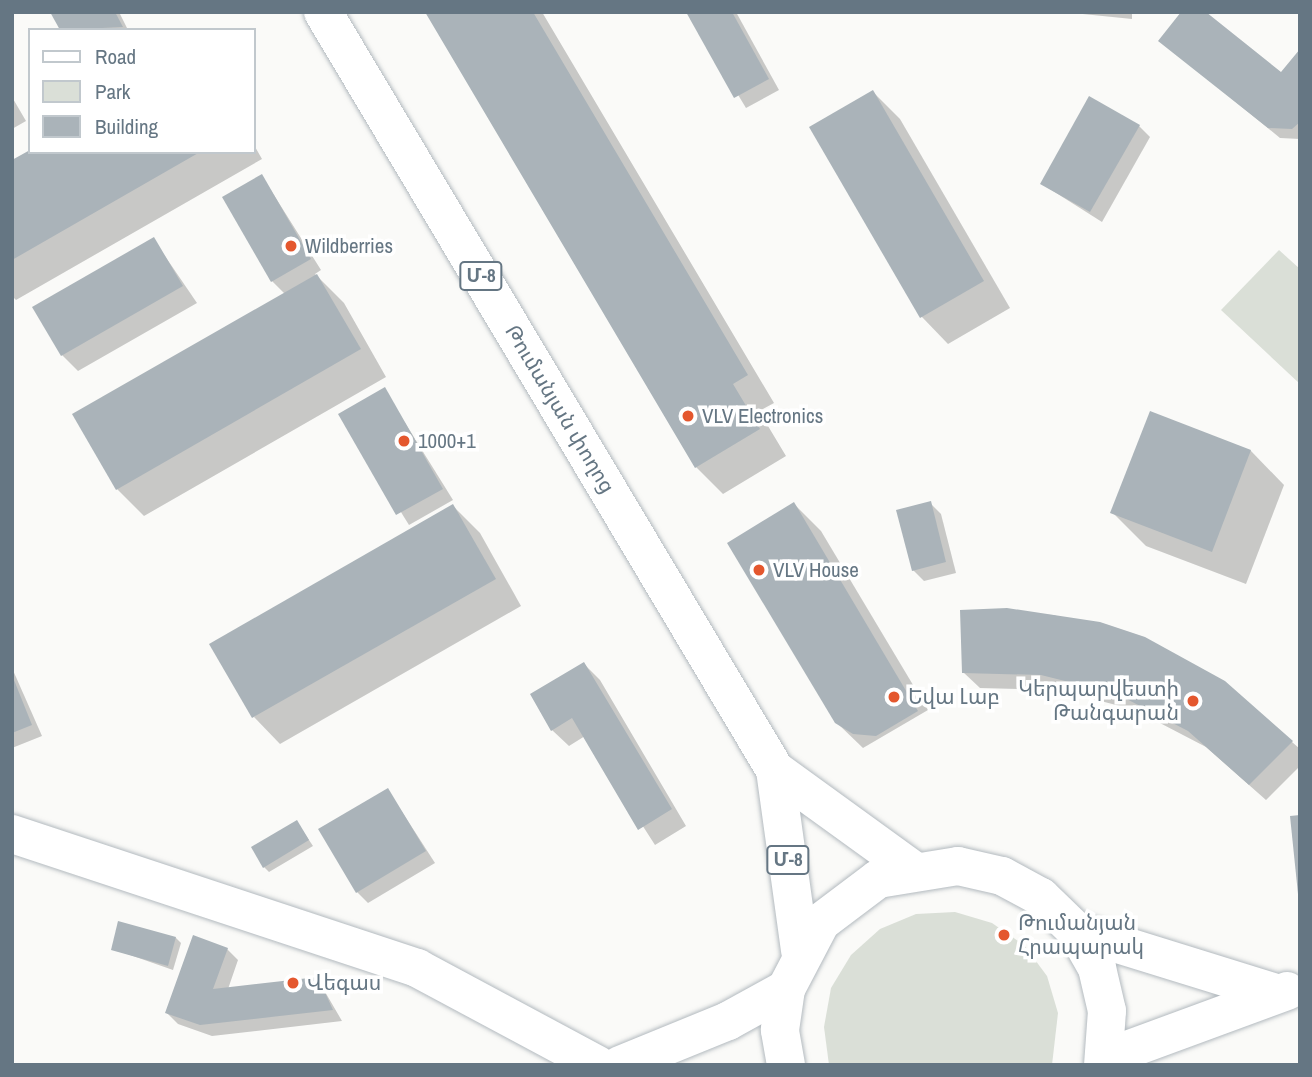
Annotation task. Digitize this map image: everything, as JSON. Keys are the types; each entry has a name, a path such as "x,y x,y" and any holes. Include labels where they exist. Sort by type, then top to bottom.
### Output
{"main road":[{"name":"Թումանյան փողոց","path":"323,12 775,769"},
{"name":"Մ-8","path":"775,769 912,869"},
{"name":"Մ-8","path":"775,769 800,951"},
{"path":"12,834 417,968 598,1065"},
{"path":"786,1065 780,1030 786,989 800,951 847,898 912,869 957,866 1002,876 1041,897 1076,931 1097,968 1105,1000 1104,1061 1288,991"},
{"path":"1076,931 1288,991"},
{"path":"620,1065 728,1021 786,989"}],"green space":[{"path":"1279,250 1300,269 1300,384 1221,310"},
{"path":"955,912 992,923 1024,945 1047,976 1058,1013 1052,1065 829,1065 824,1027 831,988 851,955 880,929 916,914"}],"building":[{"path":"50,12 115,12 123,27 102,28 59,28"},
{"path":"425,12 533,12 748,375 733,384 760,429 695,468"},
{"path":"686,12 732,12 769,79 734,98"},
{"path":"1181,12 1206,12 1281,72 1300,49 1300,122 1292,129 1268,128 1158,41"},
{"path":"873,90 984,281 920,318 809,127"},
{"path":"1089,96 1140,125 1090,212 1040,184"},
{"path":"28,151 28,154 197,154 12,260 12,160"},
{"path":"262,174 311,259 271,282 222,197"},
{"path":"154,237 183,286 61,356 32,307"},
{"path":"317,274 361,349 116,490 72,414"},
{"path":"385,387 443,489 396,515 338,414"},
{"path":"1150,411 1251,450 1212,552 1110,513"},
{"path":"931,501 946,562 912,571 896,510"},
{"path":"794,502 918,711 876,736 853,734 835,723 727,543"},
{"path":"453,504 496,579 252,718 209,644"},
{"name":"Կերպարվեստի Թանգարան","path":"1007,608 1100,622 1145,637 1225,681 1293,741 1249,785 1188,731 1117,694 1041,675 962,673 960,610"},
{"path":"584,662 672,809 638,830 572,718 551,731 530,694"},
{"path":"12,675 32,725 12,733"},
{"path":"388,788 426,851 356,893 318,829"},
{"path":"1300,815 1300,894 1298,894 1290,816"},
{"path":"297,820 309,840 263,868 251,847"},
{"path":"118,921 176,937 168,966 111,950"},
{"name":"Վեգաս","path":"193,935 228,948 213,989 318,977 333,1010 200,1025 165,1013"}],"place":[{"name":"Wildberries","path":"291,246"},
{"name":"VLV Electronics","path":"688,416"},
{"name":"1000+1","path":"404,441"},
{"name":"VLV House","path":"759,570"},
{"name":"Եվա Լաբ","path":"894,697"},
{"name":"Կերպարվեստի Թանգարան","path":"1193,701"},
{"name":"Թումանյան Հրապարակ","path":"1004,935"},
{"name":"Վեգաս","path":"293,983"}]}
